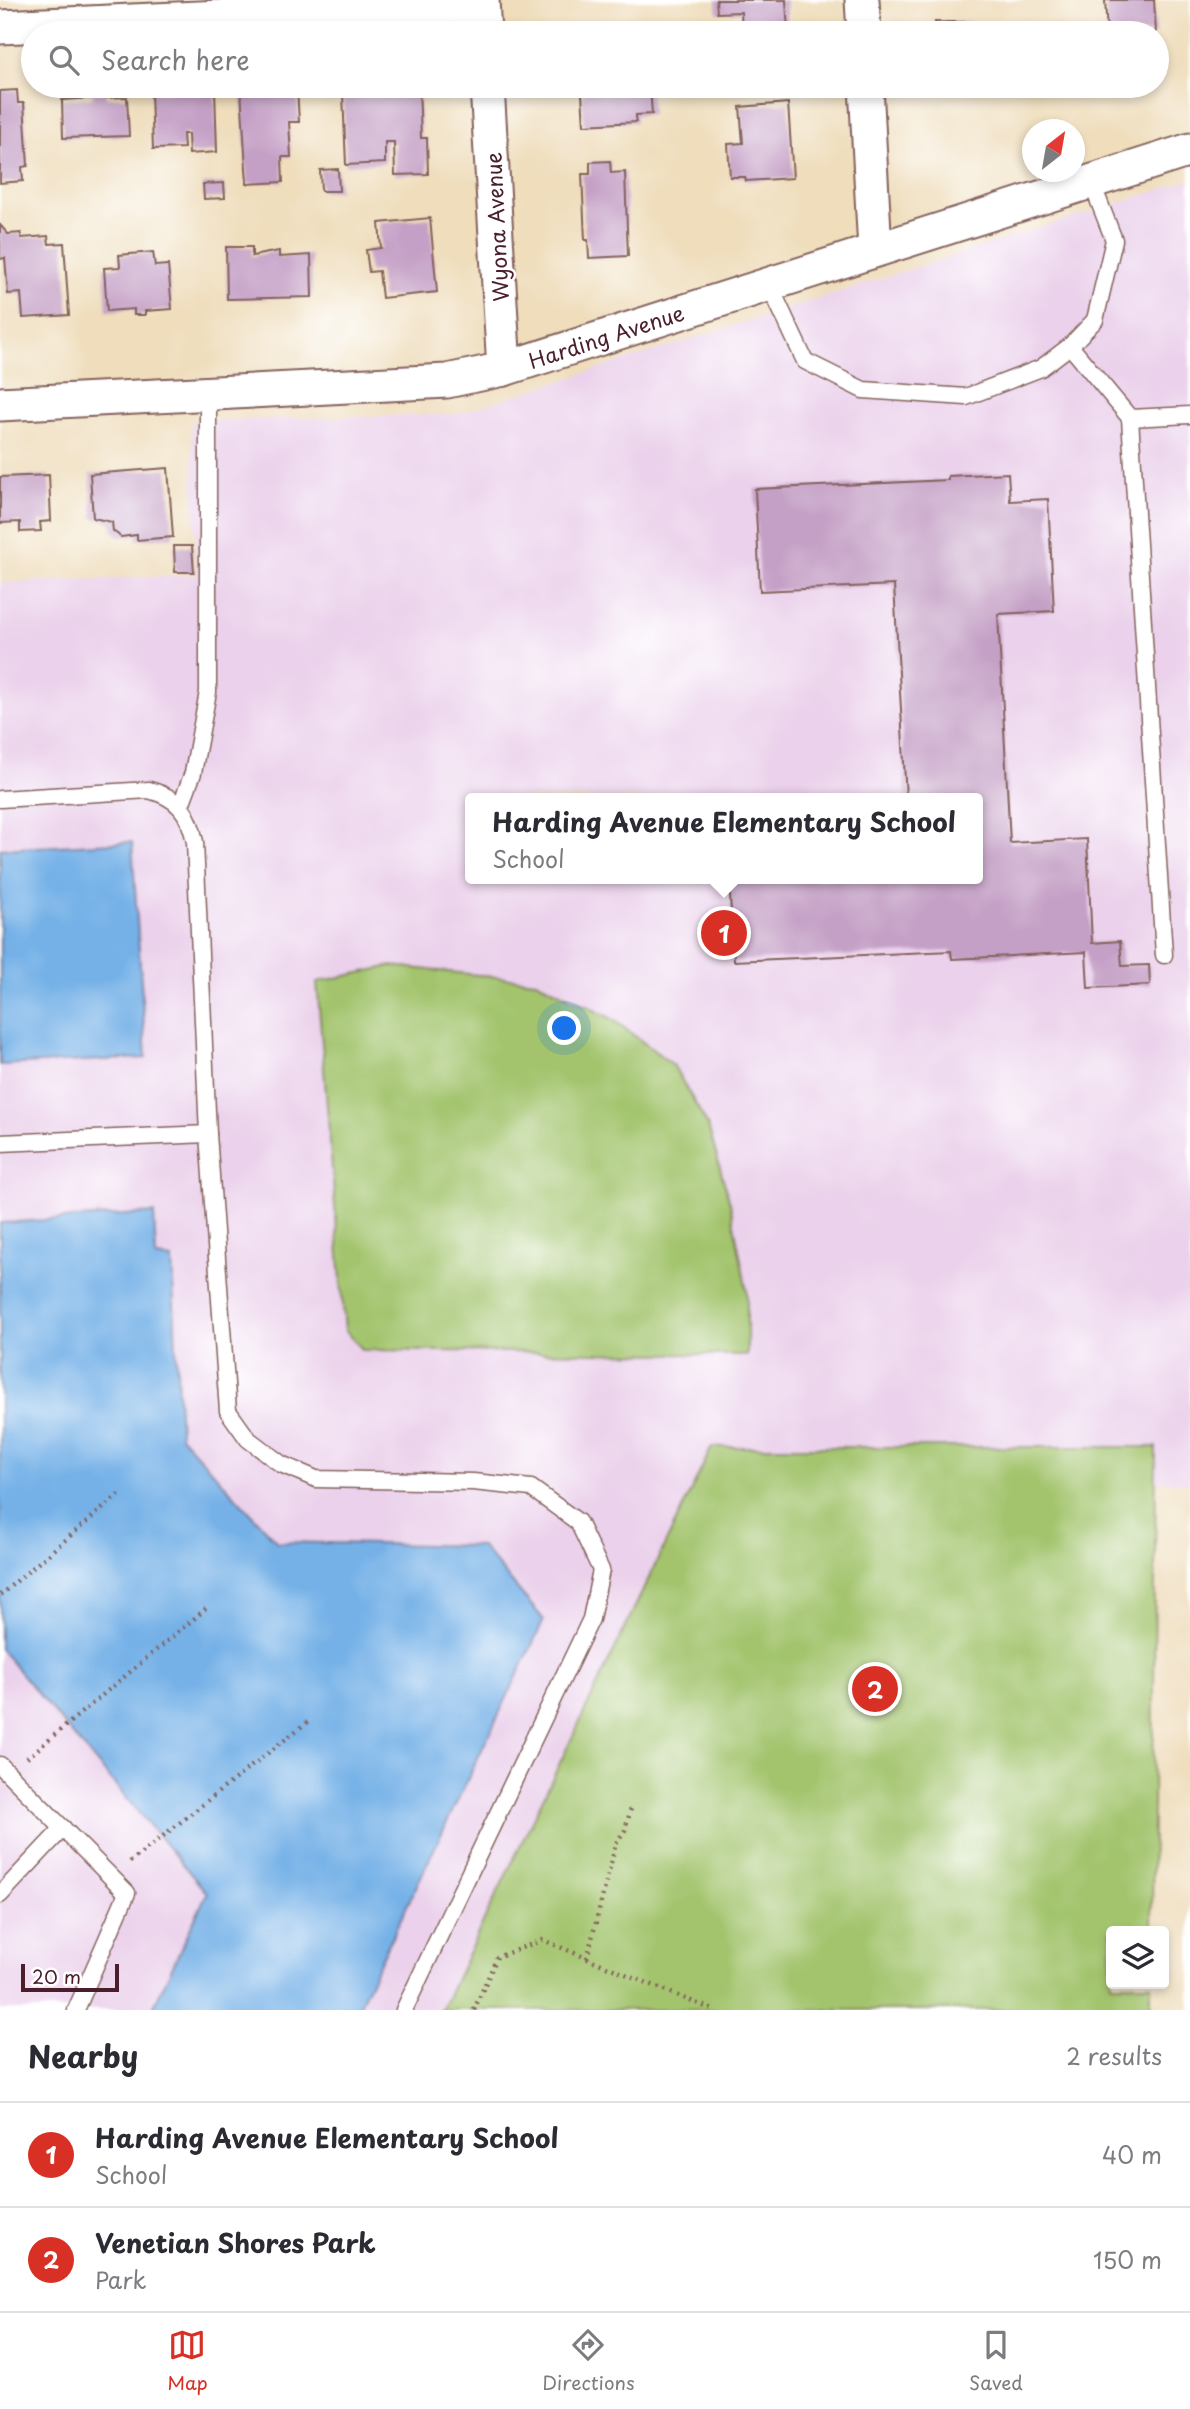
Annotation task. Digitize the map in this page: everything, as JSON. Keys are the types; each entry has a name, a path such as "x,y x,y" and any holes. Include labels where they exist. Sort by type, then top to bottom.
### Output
{"street":[{"path":"862,0 863,21"},
{"path":"207,21 483,13"},
{"path":"0,27 21,26"},
{"name":"Wyona Avenue","path":"488,98 504,369"},
{"path":"867,98 875,250"},
{"name":"Harding Avenue","path":"0,404 447,381 504,369 1190,150"}],"lane":[{"path":"768,284 805,361 863,390 966,397 1041,368 1070,346 1095,320 1114,240 1091,181"},
{"path":"1070,346 1130,418 1164,955"},
{"path":"181,805 194,773 204,726 208,681 208,394"},
{"path":"1130,418 1190,415"},
{"path":"0,799 149,790 167,795 181,805 191,821 195,842 208,1134 228,1411 248,1439 281,1464 316,1479 473,1482 531,1488 578,1522 601,1570 591,1619 404,2010"},
{"path":"0,1143 208,1134"},
{"path":"4,1769 127,1894 76,2010"},
{"path":"0,1895 63,1828"}],"path":[{"path":"0,1595 121,1493"},
{"path":"4,1769 209,1606"},
{"path":"111,1877 311,1719"},
{"path":"587,1958 616,1843 625,1830 632,1805"},
{"path":"474,2010 497,1958 543,1940 713,2010"}],"shaded area":[{"path":"1190,180 1190,1483 712,1447 441,2010 357,2010 544,1620 481,1546 278,1542 180,1436 172,1259 156,1258 154,1213 0,1223 0,1065 146,1057 132,843 0,849 0,583 197,575 191,421 457,414"},
{"path":"0,1649 207,1893 152,2010 0,2010"}],"green space":[{"path":"392,966 536,981 611,1018 673,1065 708,1126 730,1203 747,1292 747,1355 363,1350 345,1330 317,982"},
{"path":"712,1447 1156,1447 1152,1926 1106,1926 1106,1989 1151,1989 1151,2010 441,2010"}],"water":[{"path":"132,842 146,1058 0,1065 0,849"},
{"path":"154,1213 156,1257 172,1259 180,1436 277,1542 481,1546 544,1620 357,2010 152,2010 207,1893 0,1649 0,1223"}],"building":[{"path":"716,0 786,0 787,21 741,21 741,12 717,13"},
{"path":"1105,0 1154,0 1155,21 1106,21"},
{"path":"17,90 18,103 24,103 28,166 22,167 23,181 0,183 0,91"},
{"path":"127,98 129,136 63,138 62,100"},
{"path":"151,98 215,98 217,152 189,154 188,134 183,134 184,148 153,149"},
{"path":"242,98 298,98 299,122 289,122 291,157 282,157 283,182 247,184"},
{"path":"343,98 419,98 421,138 427,138 428,174 395,175 394,142 385,142 385,163 346,165"},
{"path":"582,98 651,98 652,114 636,115 636,122 584,125"},
{"path":"788,103 793,178 746,181 745,177 730,177 728,144 743,143 740,107"},
{"path":"610,161 611,173 625,172 628,256 589,258 588,240 585,240 582,174 590,174 590,162"},
{"path":"338,169 339,191 321,191 320,170"},
{"path":"224,183 225,198 204,199 203,184"},
{"path":"430,218 437,292 382,298 379,271 369,272 366,250 381,248 379,223"},
{"path":"0,225 8,234 21,233 21,238 48,236 49,244 64,243 69,315 23,318 21,293 8,294 5,258 0,259"},
{"path":"226,247 252,247 252,256 279,251 279,257 311,255 312,297 227,299"},
{"path":"153,252 155,266 168,265 172,309 145,311 145,315 134,315 134,309 107,311 104,268 120,267 119,255"},
{"path":"168,468 173,537 137,540 137,535 121,537 113,531 112,522 93,518 90,474"},
{"path":"1008,473 1010,501 1048,499 1054,611 998,614 1010,843 1087,839 1092,943 1120,941 1122,966 1149,965 1150,985 1088,988 1086,952 952,959 951,951 734,961 729,884 983,884 983,793 906,793 894,585 760,591 755,489 948,480 948,476"},
{"path":"49,475 51,521 40,522 41,531 20,532 20,522 0,523 0,477"},
{"path":"174,546 192,546 194,572 175,572"}],"place":[{"name":"Harding Avenue Elementary School","path":"724,933"},
{"name":"Venetian Shores Park","path":"875,1689"}]}
